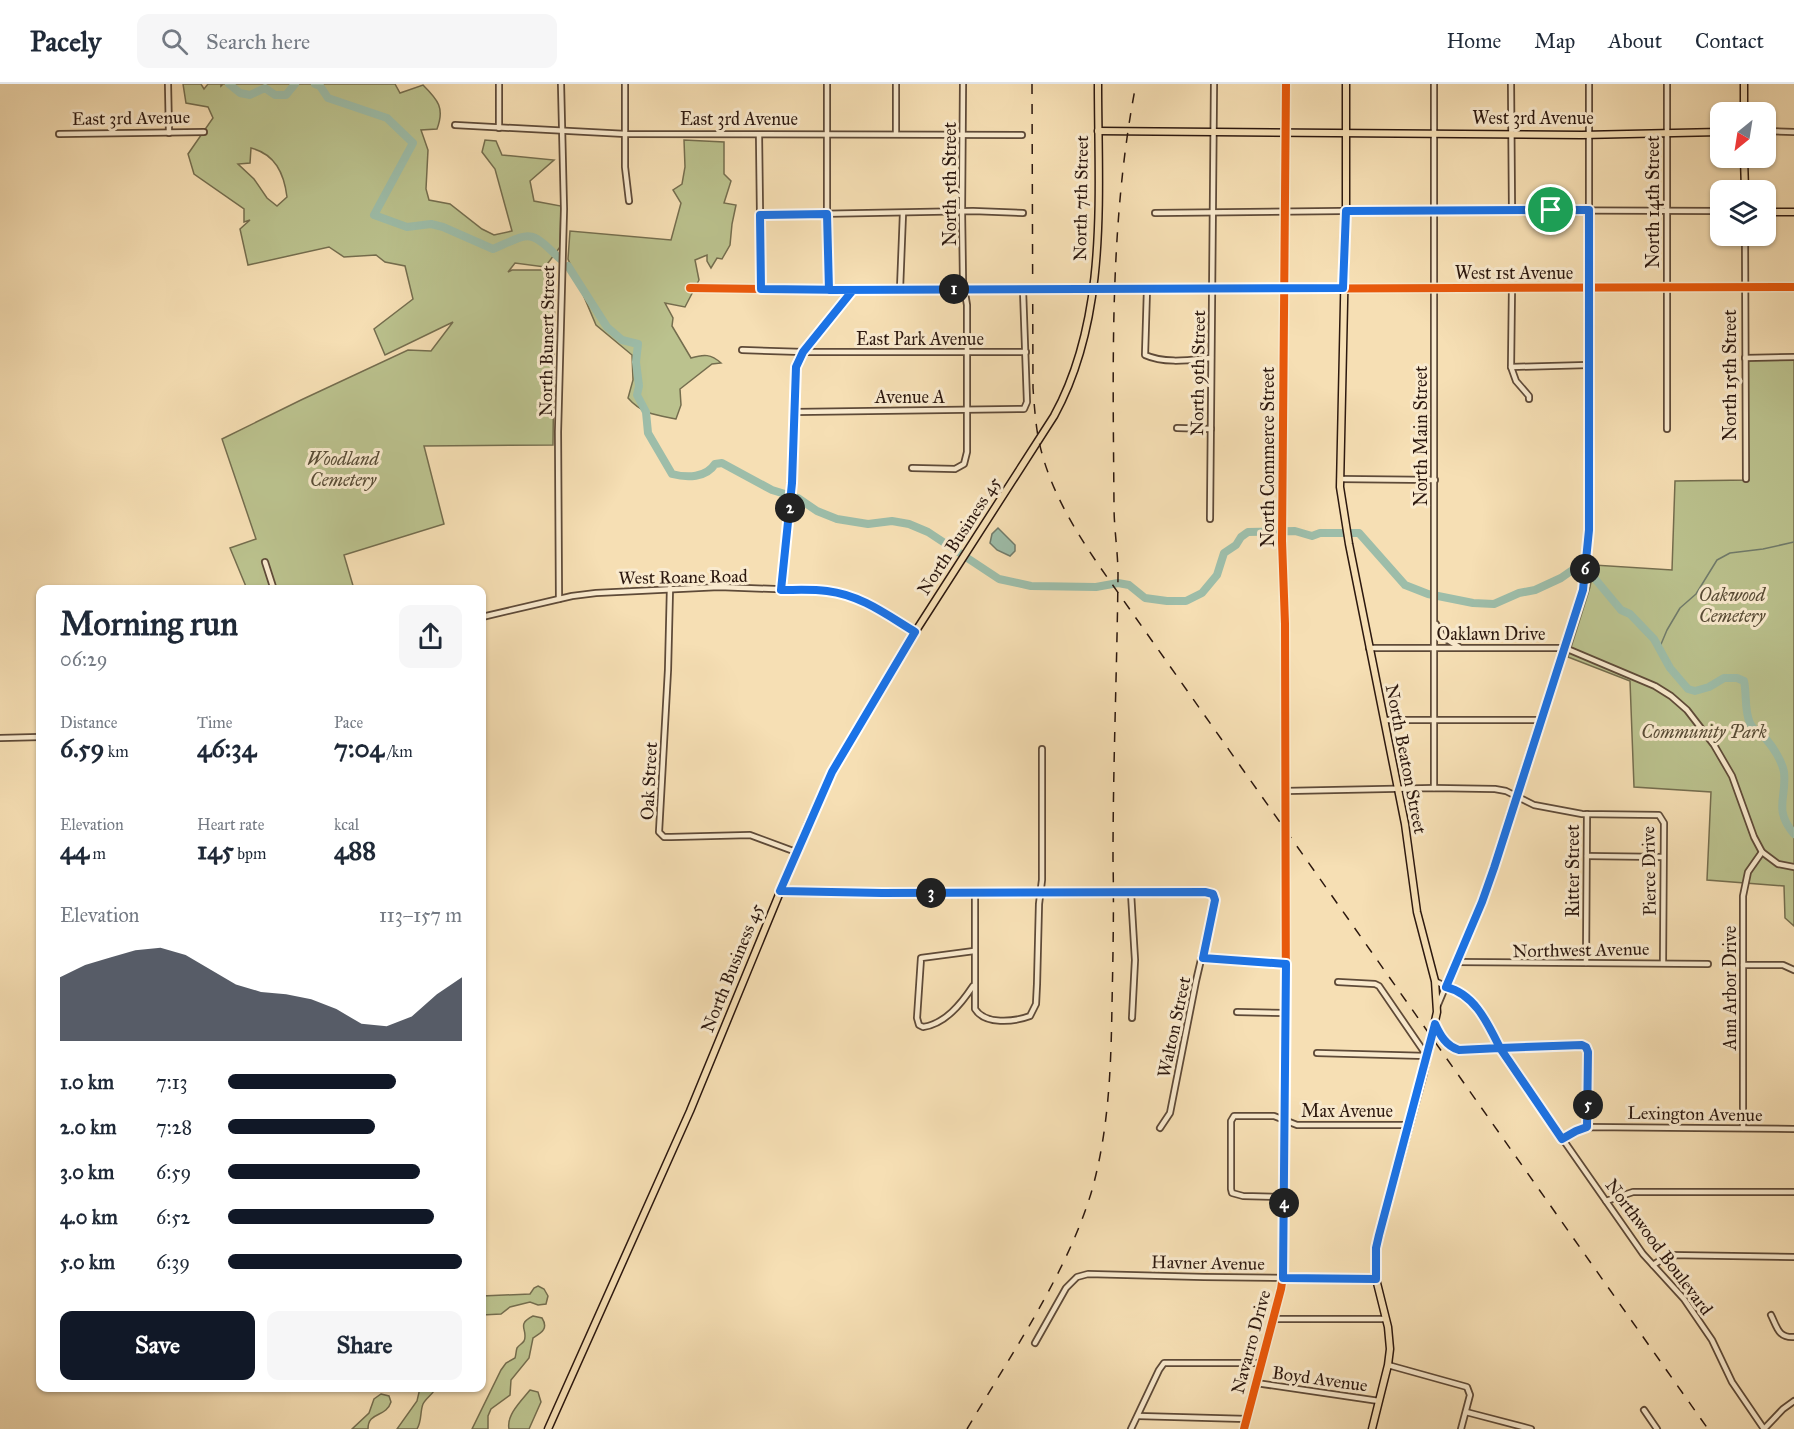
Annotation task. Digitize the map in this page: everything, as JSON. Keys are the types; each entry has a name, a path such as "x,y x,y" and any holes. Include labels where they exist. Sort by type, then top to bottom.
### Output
{"main road":[{"name":"North 7th Street","path":"1082,347 1092,290 1098,212 1098,84"},
{"name":"North Beaton Street","path":"1346,84 1346,211 1340,479 1343,510 1398,788 1417,912 1435,981 1437,1008 1427,1056 1376,1248 1376,1279 1390,1340 1388,1365 1372,1429"},
{"path":"1744,84 1744,102"},
{"path":"1098,131 1345,134"},
{"name":"West 3rd Avenue","path":"1345,134 1710,132"},
{"path":"1776,212 1794,212"},
{"name":"North Business 45","path":"548,1429 690,1111 796,852 838,761 915,632 1058,407 1073,376 1082,347"}],"street":[{"path":"168,84 169,133"},
{"path":"498,128 499,84"},
{"name":"North Bunert Street","path":"559,599 558,432 563,279 561,84"},
{"path":"625,84 625,167 629,201"},
{"path":"827,84 829,290"},
{"path":"896,84 896,133"},
{"name":"North 5th Street","path":"912,468 955,469 964,464 967,452 967,305 962,211 963,84"},
{"name":"North 9th Street","path":"1210,519 1214,84"},
{"name":"North Commerce Street","path":"1286,84 1282,515 1286,831"},
{"name":"North Main Street","path":"1434,84 1434,788"},
{"path":"1512,84 1512,210"},
{"path":"1437,1008 1488,884 1583,590 1589,530 1589,84"},
{"name":"North 14th Street","path":"1667,84 1667,429"},
{"name":"East 3rd Avenue","path":"455,125 626,134 1022,135"},
{"name":"East 3rd Avenue","path":"59,134 204,132"},
{"path":"1776,132 1794,132"},
{"path":"759,135 761,289"},
{"path":"1155,213 1434,210 1710,211"},
{"path":"760,215 962,211 1023,213"},
{"path":"900,289 903,213"},
{"name":"North 15th Street","path":"1745,246 1746,478"},
{"name":"West 1st Avenue","path":"690,288 1092,290 1794,287"},
{"path":"1512,288 1510,367 1513,376 1529,399"},
{"path":"1147,289 1145,355 1153,359 1182,361 1211,358"},
{"path":"781,590 792,483 795,375 803,352 853,290"},
{"path":"1023,290 1026,352"},
{"name":"East Park Avenue","path":"742,350 1026,352"},
{"name":"Avenue A","path":"795,412 1025,408 1027,402 1026,352"},
{"path":"1745,358 1794,357"},
{"path":"1510,367 1588,365"},
{"path":"1177,428 1211,429"},
{"path":"1340,479 1435,480"},
{"path":"265,562 272,585"},
{"name":"West Roane Road","path":"486,617 596,592 719,587 828,591 852,596 872,605 915,632"},
{"name":"Oak Street","path":"670,588 659,832 664,837 750,835 796,852"},
{"path":"1435,623 1443,637 1461,648"},
{"name":"Oaklawn Drive","path":"1369,648 1565,648 1655,686 1671,696 1704,730 1732,776 1754,837 1762,852"},
{"path":"1384,720 1435,718 1540,720"},
{"path":"0,738 36,737"},
{"path":"975,892 973,986 975,1009 981,1017 994,1020 1030,1016 1036,1004 1041,892 1042,749"},
{"path":"1286,791 1398,788 1496,789 1506,791 1534,805 1587,814"},
{"name":"Pierce Drive","path":"1587,814 1661,816 1664,823 1663,962"},
{"name":"Ritter Street","path":"1586,963 1587,814"},
{"name":"Navarro Drive","path":"1244,1429 1283,1278 1286,831"},
{"path":"1762,852 1778,864 1794,867"},
{"name":"Ann Arbor Drive","path":"1743,1128 1743,896 1745,879 1762,852"},
{"path":"1587,856 1662,857"},
{"path":"780,891 1131,893 1136,960 1131,1018"},
{"name":"Walton Street","path":"1131,893 1205,892 1213,894 1215,900 1196,981 1170,1113 1160,1128"},
{"path":"973,986 963,1000 946,1016 932,1025 923,1027 919,1025 917,1018 920,962 923,957 974,951"},
{"path":"1203,958 1286,964"},
{"name":"Northwest Avenue","path":"1455,963 1663,962 1708,964"},
{"path":"1743,964 1783,965 1794,970"},
{"name":"Northwood Boulevard","path":"1435,981 1463,995 1478,1008 1500,1048 1562,1139 1653,1265 1684,1299 1712,1340 1732,1382 1764,1429"},
{"path":"1338,982 1379,986 1427,1056"},
{"path":"1237,1012 1286,1013"},
{"path":"1435,1024 1440,1034 1453,1048 1459,1050 1582,1045 1586,1047 1588,1052 1587,1127"},
{"path":"1317,1053 1427,1056"},
{"name":"Max Avenue","path":"1284,1197 1243,1196 1232,1193 1230,1153 1231,1121 1234,1116 1274,1116 1297,1125 1409,1125"},
{"name":"Lexington Avenue","path":"1562,1139 1587,1127 1794,1129"},
{"path":"1606,1201 1633,1192 1794,1192"},
{"path":"1653,1265 1670,1255 1794,1257"},
{"name":"Havner Avenue","path":"1035,1343 1066,1288 1077,1277 1088,1274 1376,1279"},
{"path":"1771,1315 1781,1334 1794,1337"},
{"path":"1273,1319 1386,1319"},
{"path":"1131,1429 1164,1363 1262,1363"},
{"path":"1388,1365 1467,1387 1470,1395 1461,1429"},
{"name":"Boyd Avenue","path":"1256,1383 1379,1401"},
{"path":"1764,1429 1794,1401"},
{"path":"1644,1410 1657,1429"},
{"path":"1466,1412 1531,1429"},
{"path":"1138,1416 1247,1419"}],"green space":[{"name":"Woodland Cemetery","path":"183,84 201,84 204,89 208,84 221,84 221,86 223,84 395,84 400,93 423,85 433,95 440,110 437,129 421,130 428,150 426,189 429,200 450,204 482,229 494,235 512,231 495,169 482,152 485,140 496,141 502,155 554,160 530,181 534,201 561,206 560,247 545,267 515,263 508,272 512,270 555,270 553,445 424,446 444,524 344,555 353,585 245,585 230,548 256,539 222,439 408,350 431,351 453,322 385,355 374,329 413,299 405,266 385,262 376,255 344,257 329,247 248,265 240,229 250,220 244,222 244,209 194,174 188,154 213,118 208,107 186,103","holes":["251,148 266,155 281,173 287,197 277,206 267,198 254,179 238,164 250,163"]},
{"path":"684,140 724,142 724,174 731,181 724,203 736,205 730,245 722,259 717,258 711,268 707,255 695,260 699,280 685,307 665,303 673,318 672,326 691,358 707,356 721,363 712,364 680,389 681,405 676,419 644,411 628,398 633,380 632,355 596,325 568,259 570,231 671,240 681,203 673,190 682,184 685,167"},
{"path":"1747,360 1794,360 1794,926 1785,918 1784,886 1707,880 1711,792 1634,787 1630,681 1568,657 1590,587 1594,565 1672,570 1675,481 1749,480"},
{"path":"538,1286 544,1289 548,1296 546,1304 538,1305 530,1302 510,1307 501,1314 486,1315 486,1296 530,1294"},
{"path":"533,1316 542,1318 545,1325 541,1332 533,1338 529,1358 511,1380 510,1395 491,1409 488,1416 488,1429 472,1429 501,1370 506,1363 515,1358 517,1348 524,1341 525,1322"},
{"path":"530,1390 538,1392 541,1402 529,1429 509,1429 512,1413"},
{"path":"419,1392 433,1392 423,1404 417,1429 397,1429 417,1401"},
{"path":"381,1394 389,1396 391,1402 389,1407 371,1419 368,1429 352,1429 369,1413 374,1399"}],"shaded area":[{"path":"998,528 1015,545 1015,551 1010,556 997,550 990,543 992,534"}],"waterway":[{"path":"229,84 240,93 250,95 265,88 275,95 286,95 295,84"},
{"path":"315,84 320,86 328,98 387,118 413,143 374,215 407,227 431,224 443,227 493,249 516,239 530,236 542,242 560,259"},
{"path":"568,266 607,327 622,340 638,344 636,362 639,386 637,395 646,412 648,433 672,474 696,476 707,472 715,464 722,463 772,490 798,498 817,511 837,519 868,524 892,521 909,524 928,532 999,579 1031,586 1096,587 1118,583 1129,585 1145,598 1186,601 1202,593 1217,575 1224,553 1236,545 1248,532 1295,531 1312,536 1320,533 1359,533 1405,585 1428,594 1473,603 1494,604 1519,593 1535,590 1571,571 1579,570 1591,574 1621,610 1630,614 1654,639 1670,668 1688,689 1695,691 1709,687 1724,678 1737,678 1744,681 1750,723 1766,739 1783,768 1782,810 1794,834"},
{"path":"1659,649 1680,608 1696,594 1717,560 1730,553 1794,542"}],"railway":[{"path":"1032,84 1033,388 1041,450 1054,489 1063,507 1107,577 1708,1429"},
{"path":"967,1429 1037,1313 1082,1221 1098,1167 1106,1121 1112,1028 1118,575 1114,506 1114,294 1121,188 1136,84"}],"cycle path":[{"path":"1244,1429 1284,1270 1285,624 1282,541 1286,84"},
{"path":"690,288 853,290 1794,287"}],"route":[{"path":"1551,210 1346,211 1343,288 1092,290 894,289 829,290 826,252 827,214 760,215 761,289 798,289 829,290 853,290 803,352 796,367 795,447 781,590 828,591 852,596 872,605 915,632 832,772 780,891 1209,892 1213,894 1215,900 1203,958 1286,964 1283,1278 1376,1279 1376,1248 1379,1235 1435,1024 1440,1034 1453,1048 1459,1050 1500,1048 1562,1139 1570,1133 1587,1127 1588,1052 1586,1047 1582,1045 1500,1048 1478,1008 1463,995 1446,987 1494,868 1583,590 1589,530 1589,210 1551,210"}],"park label":[{"name":"Oakwood Cemetery","path":"1732,605"},
{"name":"Community Park","path":"1704,732"}]}
